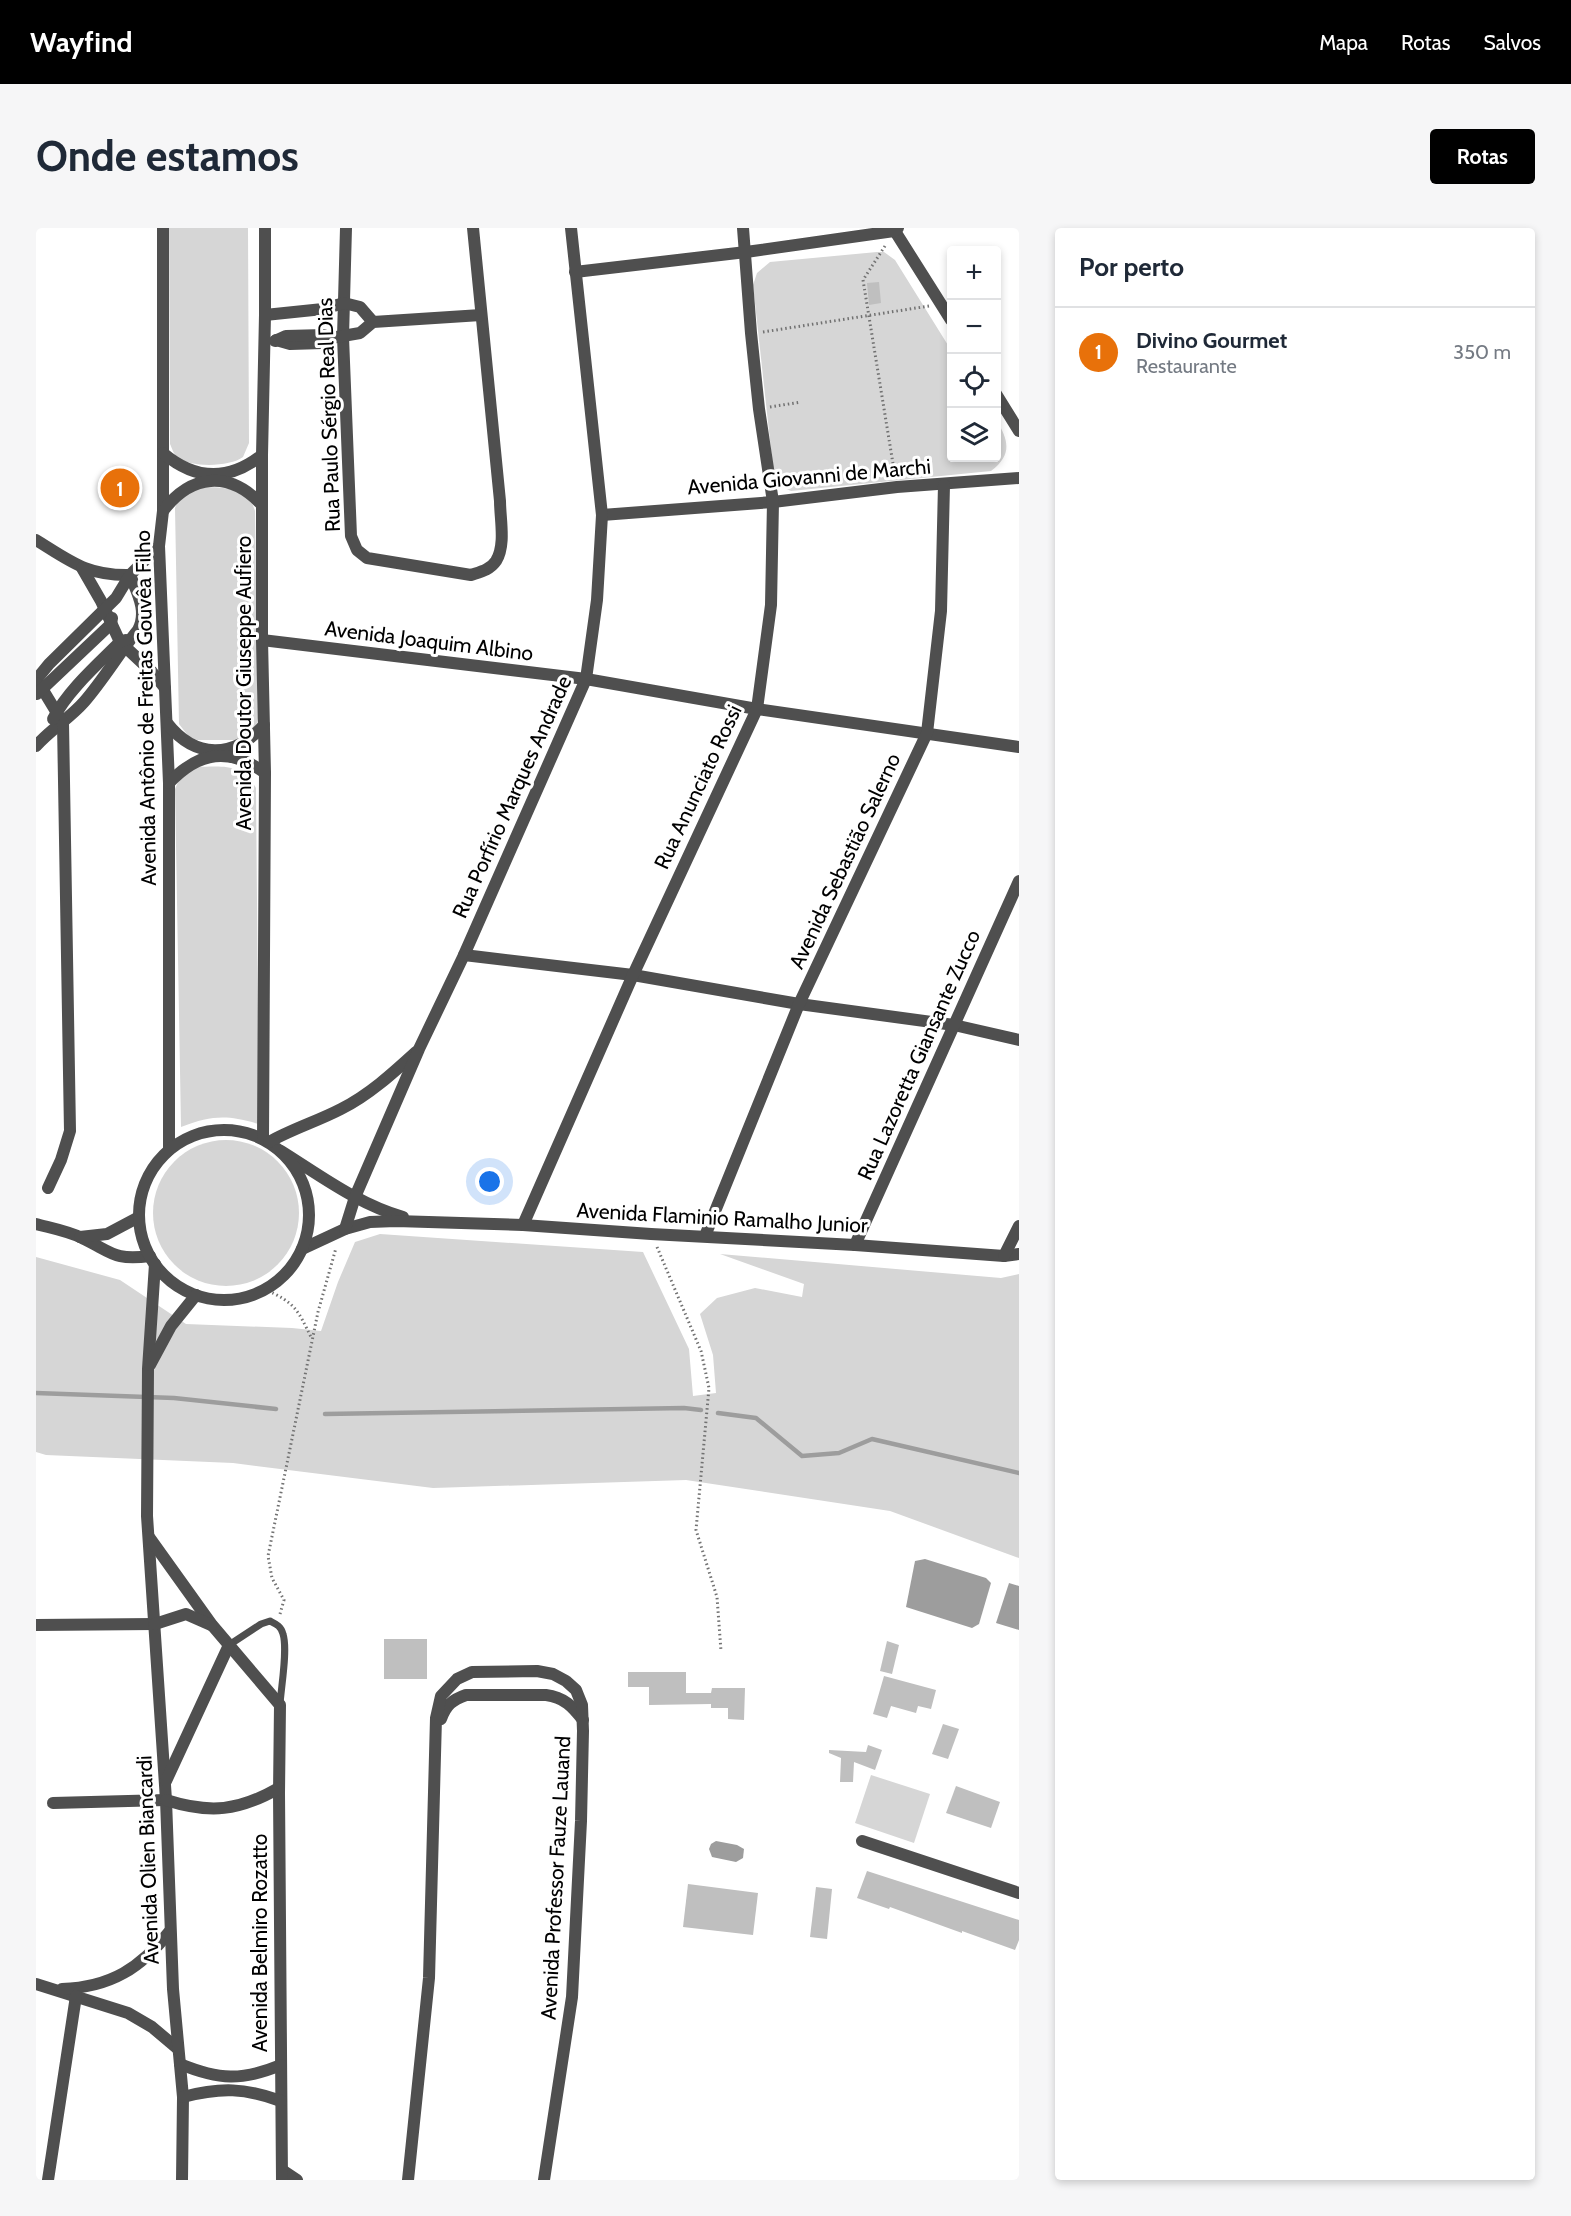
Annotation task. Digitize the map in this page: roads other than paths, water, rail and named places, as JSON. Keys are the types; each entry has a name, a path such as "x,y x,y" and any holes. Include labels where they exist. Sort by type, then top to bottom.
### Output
{"street":[{"name":"Avenida Antônio de Freitas Gouvêa Filho","path":"163,228 163,511 159,546 169,783 169,1150"},
{"name":"Avenida Doutor Giuseppe Aufiero","path":"265,228 265,315 270,341 262,455 266,1140"},
{"name":"Rua Paulo Sérgio Real Dias","path":"346,228 344,303 337,338 351,536 357,550 368,558 471,575 486,570 496,561 501,541 500,501 473,228"},
{"name":"Rua Porfírio Marques Andrade","path":"345,1229 355,1197 419,1049 464,955 586,679 597,600 602,515 571,228"},
{"name":"Rua Anunciato Rossi","path":"523,1225 633,975 757,709 771,605 773,502 759,409 743,228"},
{"path":"575,272 746,252 895,229 947,313"},
{"path":"265,315 323,309 344,303 360,307 373,322"},
{"path":"270,341 286,336 324,335 337,338 360,333 373,322 481,315"},
{"path":"1001,402 1019,431"},
{"path":"163,453 175,463 189,470 220,475 243,468 262,455"},
{"name":"Avenida Giovanni de Marchi","path":"602,515 773,502 897,487 1019,478"},
{"path":"163,511 173,498 187,488 211,481 236,484 251,492 262,505"},
{"name":"Avenida Sebastião Salerno","path":"705,1236 799,1004 927,733 941,611 944,485"},
{"path":"36,540 82,568 111,575 130,575"},
{"path":"38,687 49,664 116,598 130,575 159,546"},
{"path":"82,568 123,645 152,672 165,688"},
{"path":"39,742 59,718 84,702 123,645 133,636 142,622 142,609 130,575"},
{"path":"38,687 111,624 116,598"},
{"name":"Avenida Joaquim Albino","path":"262,640 586,679 757,709 1019,747"},
{"path":"38,687 50,701 59,718 70,1131 62,1160 48,1188"},
{"path":"167,723 187,743 214,750 229,749 242,744 264,725"},
{"path":"169,783 197,760 215,756 233,756 242,759 265,773"},
{"name":"Rua Lazoretta Giansante Zucco","path":"855,1245 1019,880"},
{"path":"464,955 633,975 799,1004 954,1025 1019,1040"},
{"name":"Rua Porfírio Marques Andrade","path":"266,1140 342,1109 395,1071 419,1049"},
{"path":"214,1130 240,1131 266,1140 293,1164 308,1197 307,1232 302,1249 286,1272 264,1289 238,1298 217,1299 196,1295 173,1282 152,1260 142,1237 139,1217 142,1192 152,1169 169,1150 190,1137 214,1130"},
{"name":"Avenida Flaminio Ramalho Junior","path":"281,1151 332,1185 380,1210 422,1223"},
{"path":"80,1237 107,1234 139,1217"},
{"name":"Avenida Flaminio Ramalho Junior","path":"302,1249 345,1229 396,1221 523,1225 1004,1256 1019,1254"},
{"path":"36,1224 80,1237 113,1255 130,1259 152,1260"},
{"path":"1004,1256 1019,1226"},
{"name":"Avenida Olien Biancardi","path":"152,1260 148,1372 149,1538 166,1800 170,1930 183,2097 182,2180"},
{"name":"Avenida Olien Biancardi","path":"148,1372 171,1326 196,1295"},
{"path":"149,1538 212,1625 280,1705"},
{"path":"36,1625 155,1624 186,1614 212,1625"},
{"path":"165,1782 229,1645"},
{"name":"Avenida Professor Fauze Lauand","path":"408,2180 429,1978 435,1731 441,1696 457,1679 472,1672 537,1671 553,1674 576,1690 582,1705 584,1720 572,1997 544,2180"},
{"path":"435,1731 446,1706 455,1698 466,1695 556,1696 570,1705 584,1720"},
{"name":"Avenida Belmiro Rozatto","path":"280,1705 282,2175"},
{"path":"52,1803 166,1800 189,1807 212,1810 236,1807 258,1800 279,1788"},
{"path":"862,1841 1019,1893"},
{"path":"52,1989 98,1984 120,1976 139,1964 156,1949 170,1930"},
{"path":"36,1984 128,2013 152,2027 178,2049"},
{"path":"48,2180 76,1996"},
{"path":"180,2064 204,2074 230,2078 256,2075 281,2065"},
{"path":"183,2097 208,2090 233,2089 258,2093 281,2101"},
{"path":"282,2175 297,2180"}],"lane":[{"path":"229,1645 261,1624 270,1621 278,1624 283,1632 284,1644 280,1705"}],"waterway":[{"path":"36,1393 174,1398 276,1409"},
{"path":"325,1414 684,1408 701,1410"},
{"path":"718,1413 756,1418 802,1456 839,1453 872,1439 1019,1473"}],"place":[{"name":"Divino Gourmet","path":"120,488"}]}
